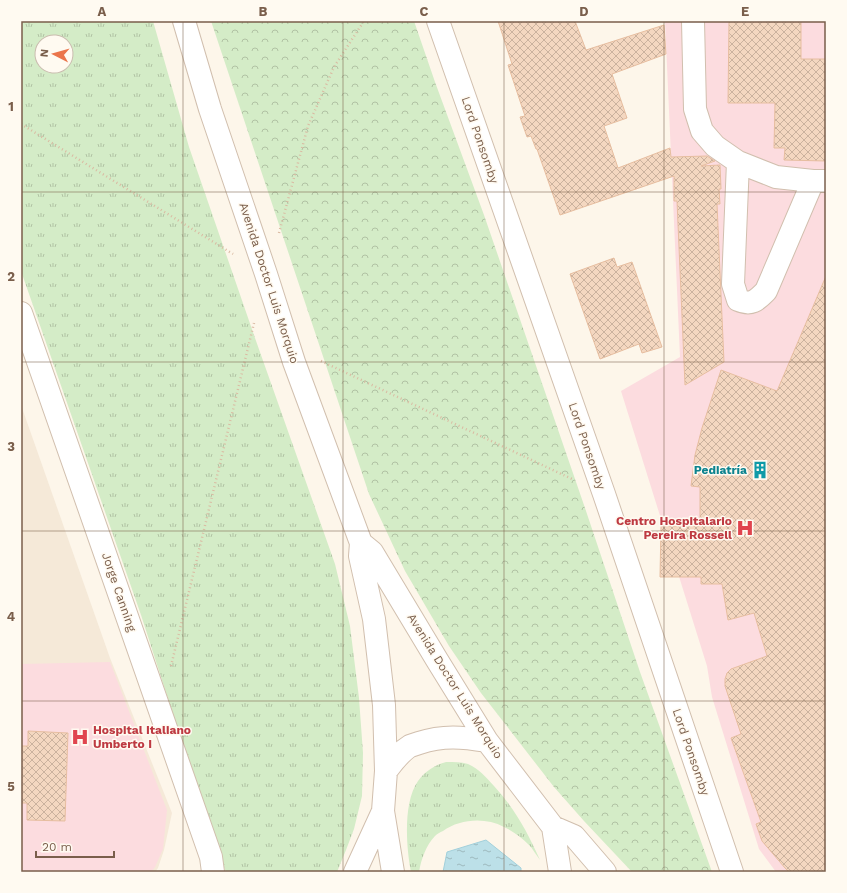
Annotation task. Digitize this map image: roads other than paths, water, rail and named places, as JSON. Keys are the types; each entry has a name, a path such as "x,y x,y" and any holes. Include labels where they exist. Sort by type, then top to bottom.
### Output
{"street":[{"name":"Avenida Doctor Luis Morquio","path":"184,21 210,109 289,347 361,543 360,556 374,619 380,659 384,704 386,771 383,811 393,872"},
{"name":"Lord Ponsomby","path":"438,21 604,494 732,872"},
{"path":"693,21 695,109 702,130 715,146 738,162 776,177 820,181 766,291 756,301 746,304 738,300 733,284 738,162"},
{"name":"Jorge Canning","path":"21,313 211,857 213,872"},
{"name":"Avenida Doctor Luis Morquio","path":"361,543 372,552 487,741 553,827 560,872"},
{"path":"386,771 410,746 428,740 452,737 487,741"},
{"name":"Avenida Doctor Luis Morquio","path":"355,872 383,811"},
{"name":"Avenida Doctor Luis Morquio","path":"553,827 574,836 605,872"}],"water":[{"path":"486,840 521,868 521,872 443,872 447,852"}],"place":[{"name":"Pediatría","path":"760,470"},
{"name":"Centro Hospitalario Pereira Rossell","path":"745,528"},
{"name":"Hospital Italiano Umberto I","path":"80,737"}]}
